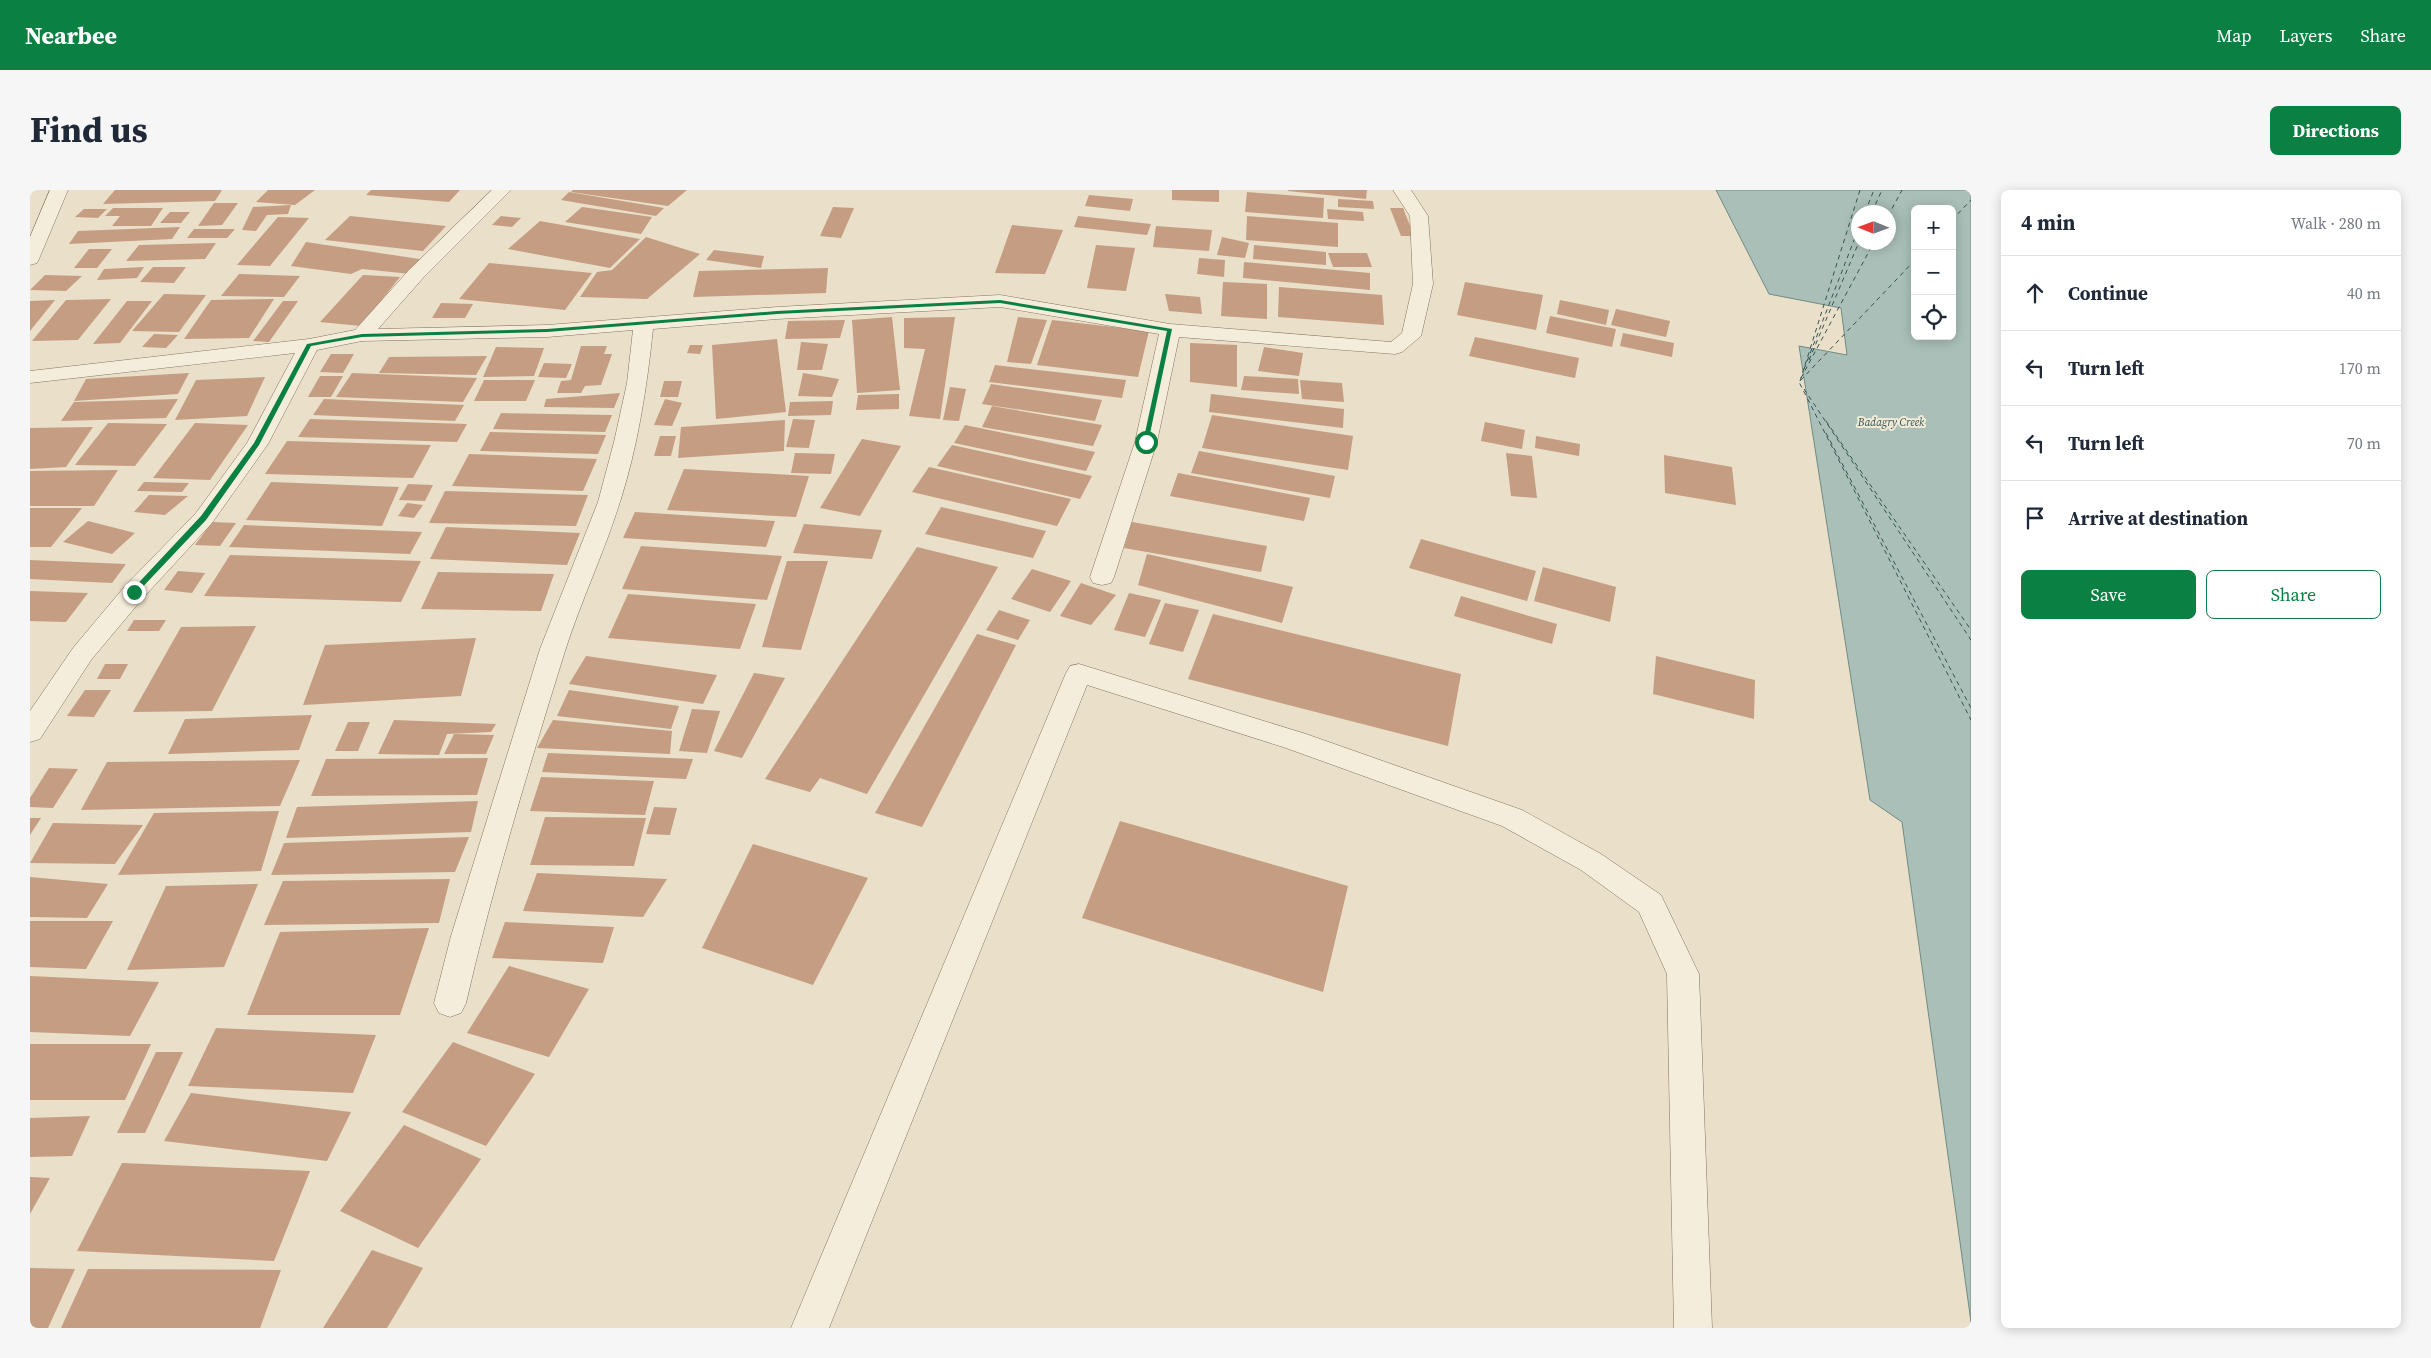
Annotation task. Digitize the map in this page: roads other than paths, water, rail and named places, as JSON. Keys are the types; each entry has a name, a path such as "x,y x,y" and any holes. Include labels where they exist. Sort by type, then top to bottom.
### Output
{"street":[{"path":"30,259 59,190"},
{"path":"362,335 416,274 502,190"},
{"path":"30,376 309,345 362,335 547,331 644,322 882,306 1000,301 1170,330 1394,348 1411,336 1423,284 1419,216 1402,190"},
{"path":"450,1003 466,936 553,649 609,502 625,442 637,383 644,322"},
{"path":"1102,577 1146,442 1170,330"},
{"path":"30,732 82,654 134,592 204,518 257,444 309,345"},
{"path":"810,1328 1079,673 1296,741 1512,818 1591,862 1650,904 1683,974 1693,1328"}],"water":[{"name":"Badagry Creek","path":"1716,190 1971,190 1971,1322 1902,822 1870,800 1799,346 1847,355 1841,308 1769,294"}]}
